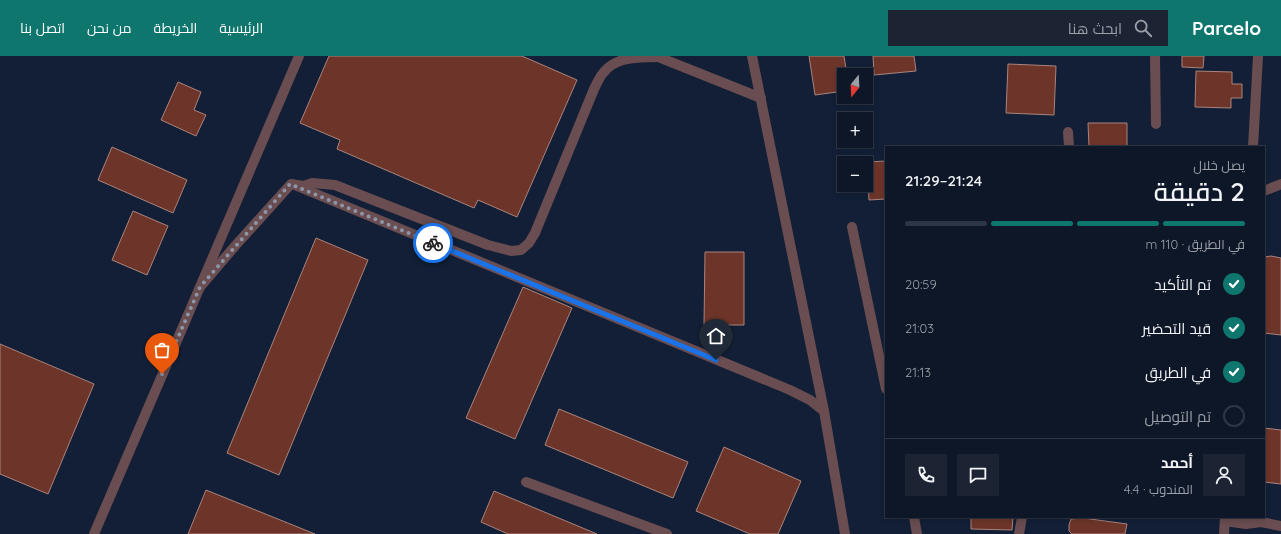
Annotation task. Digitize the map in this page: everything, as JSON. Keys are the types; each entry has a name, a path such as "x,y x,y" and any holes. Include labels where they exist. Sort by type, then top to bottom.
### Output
{"street":[{"path":"94,534 299,56"},
{"path":"290,184 304,186 312,184 335,185 488,245 511,251 522,250 535,234 594,89 603,73 614,62 624,59 656,56 761,98"},
{"path":"752,56 824,411 845,534"},
{"path":"1155,56 1156,124"},
{"path":"1253,146 1258,56"},
{"path":"1068,132 1069,146"},
{"path":"200,287 290,184"},
{"path":"290,184 790,390 810,400 824,411"},
{"path":"1265,191 1281,184"},
{"path":"852,227 885,384"},
{"path":"526,482 667,534"},
{"path":"914,518 917,534"},
{"path":"1019,534 1022,518"},
{"path":"1224,534 1225,519 1246,524 1261,522 1281,526"}],"building":[{"path":"329,56 522,56 577,80 517,217 478,200 474,208 337,149 340,140 300,123"},
{"path":"809,56 844,56 846,68 837,68 837,92 815,95"},
{"path":"873,56 914,56 916,71 874,75"},
{"path":"1182,56 1204,56 1203,68 1182,67"},
{"path":"1008,64 1056,66 1054,115 1006,113"},
{"path":"1196,71 1232,72 1232,84 1242,84 1242,98 1231,98 1231,108 1195,107"},
{"path":"178,82 201,92 194,110 206,115 196,136 161,120"},
{"path":"1088,123 1127,123 1127,146 1089,146"},
{"path":"112,147 187,180 173,213 98,180"},
{"path":"885,161 885,199 869,200 869,192 873,192 873,162"},
{"path":"133,211 168,226 147,275 112,260"},
{"path":"316,238 368,260 279,475 227,453"},
{"path":"705,252 744,252 744,325 704,325"},
{"path":"1271,256 1281,258 1281,335 1265,333 1265,257"},
{"path":"523,287 572,308 515,439 466,418"},
{"path":"0,344 94,384 48,494 0,474"},
{"path":"559,409 688,462 673,498 545,445"},
{"path":"1265,428 1281,430 1281,484 1265,482"},
{"path":"724,447 801,481 778,534 750,534 696,511"},
{"path":"206,490 315,534 188,534"},
{"path":"494,491 597,534 508,534 481,522"},
{"path":"971,518 1013,518 1012,530 971,529"},
{"path":"1083,518 1127,524 1125,534 1072,534 1069,531 1071,519"}],"way so far":[{"path":"162,374 200,287 290,184 433,243"}],"route":[{"path":"433,243 716,360"}]}
